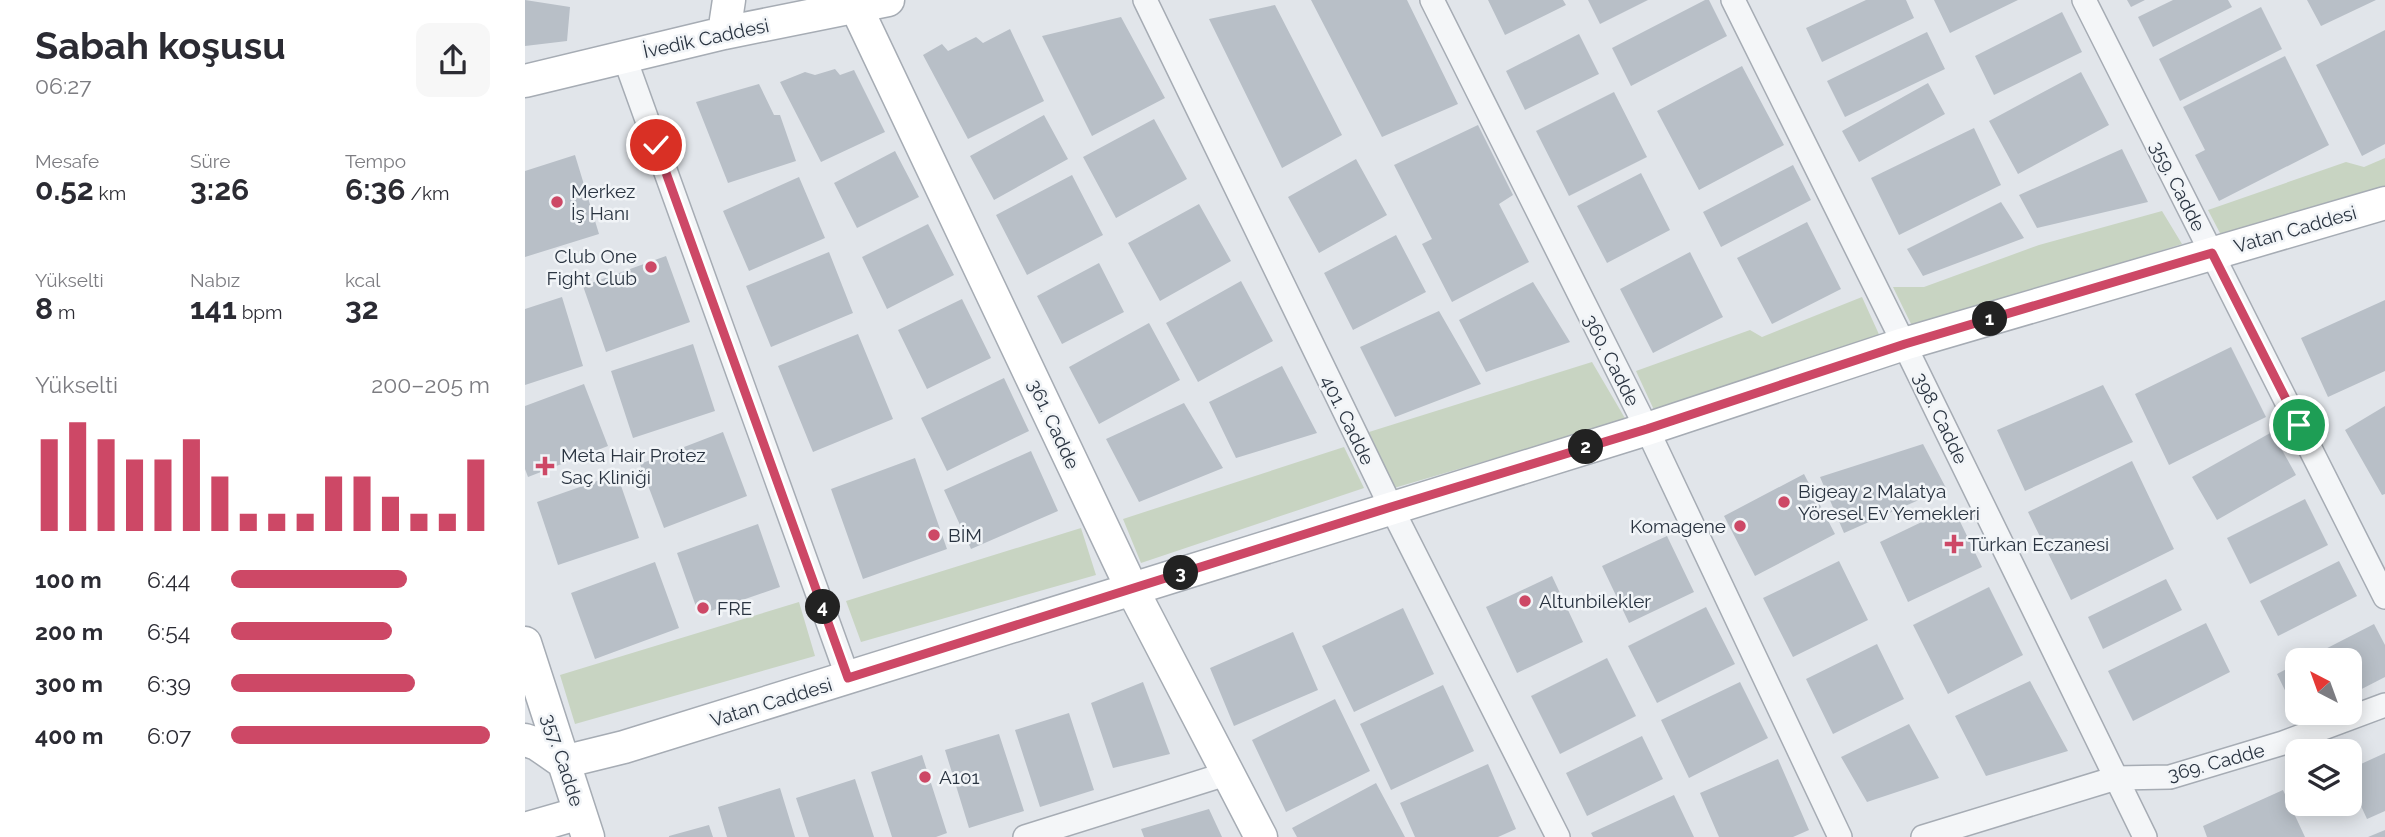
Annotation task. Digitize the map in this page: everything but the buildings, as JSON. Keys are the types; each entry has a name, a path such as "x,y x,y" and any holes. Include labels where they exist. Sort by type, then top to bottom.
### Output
{"main road":[{"path":"724,33 729,0"},
{"name":"İvedik Caddesi","path":"525,80 724,33 888,0"},
{"name":"361. Cadde","path":"856,7 1132,589 1261,837"},
{"name":"Vatan Caddesi","path":"563,762 624,747 848,678 1647,429 1905,344 2385,203"},
{"name":"357. Cadde","path":"525,643 584,825"},
{"path":"525,740 537,744 563,762"},
{"path":"525,830 584,825"}],"street":[{"name":"401. Cadde","path":"1145,0 1391,507 1558,837"},
{"name":"360. Cadde","path":"1431,0 1647,429 1840,837"},
{"name":"398. Cadde","path":"1733,0 1905,344 2145,837"},
{"name":"359. Cadde","path":"2084,0 2385,597"},
{"path":"624,56 848,678"},
{"name":"369. Cadde","path":"1923,837 2116,778 2170,777 2283,743 2385,705"},
{"path":"1024,837 1229,773"}],"green space":[{"path":"2385,158 2385,190 2221,235 2208,210 2346,162 2364,167"},
{"path":"2162,211 2182,244 1913,328 1893,287 1924,287 2039,245"},
{"path":"1862,297 1882,341 1654,410 1636,371 1750,330 1762,337"},
{"path":"1592,362 1626,420 1394,488 1369,432"},
{"path":"1344,447 1364,488 1141,563 1123,519"},
{"path":"1081,528 1096,575 861,642 846,601"},
{"path":"799,602 815,656 575,724 560,675"}],"place":[{"name":"Merkez İş Hanı","path":"557,202"},
{"name":"Club One Fight Club","path":"651,267"},
{"name":"Meta Hair Protez Saç Kliniği","path":"545,466"},
{"name":"Bigeay 2 Malatya Yöresel Ev Yemekleri","path":"1784,502"},
{"name":"Komagene","path":"1740,526"},
{"name":"BİM","path":"934,535"},
{"name":"Türkan Eczanesi","path":"1954,544"},
{"name":"Altunbilekler","path":"1525,601"},
{"name":"FRE","path":"703,608"},
{"name":"A101","path":"925,777"}],"route":[{"path":"656,145 848,678 1647,429 1905,344 2212,253 2299,425"}]}
